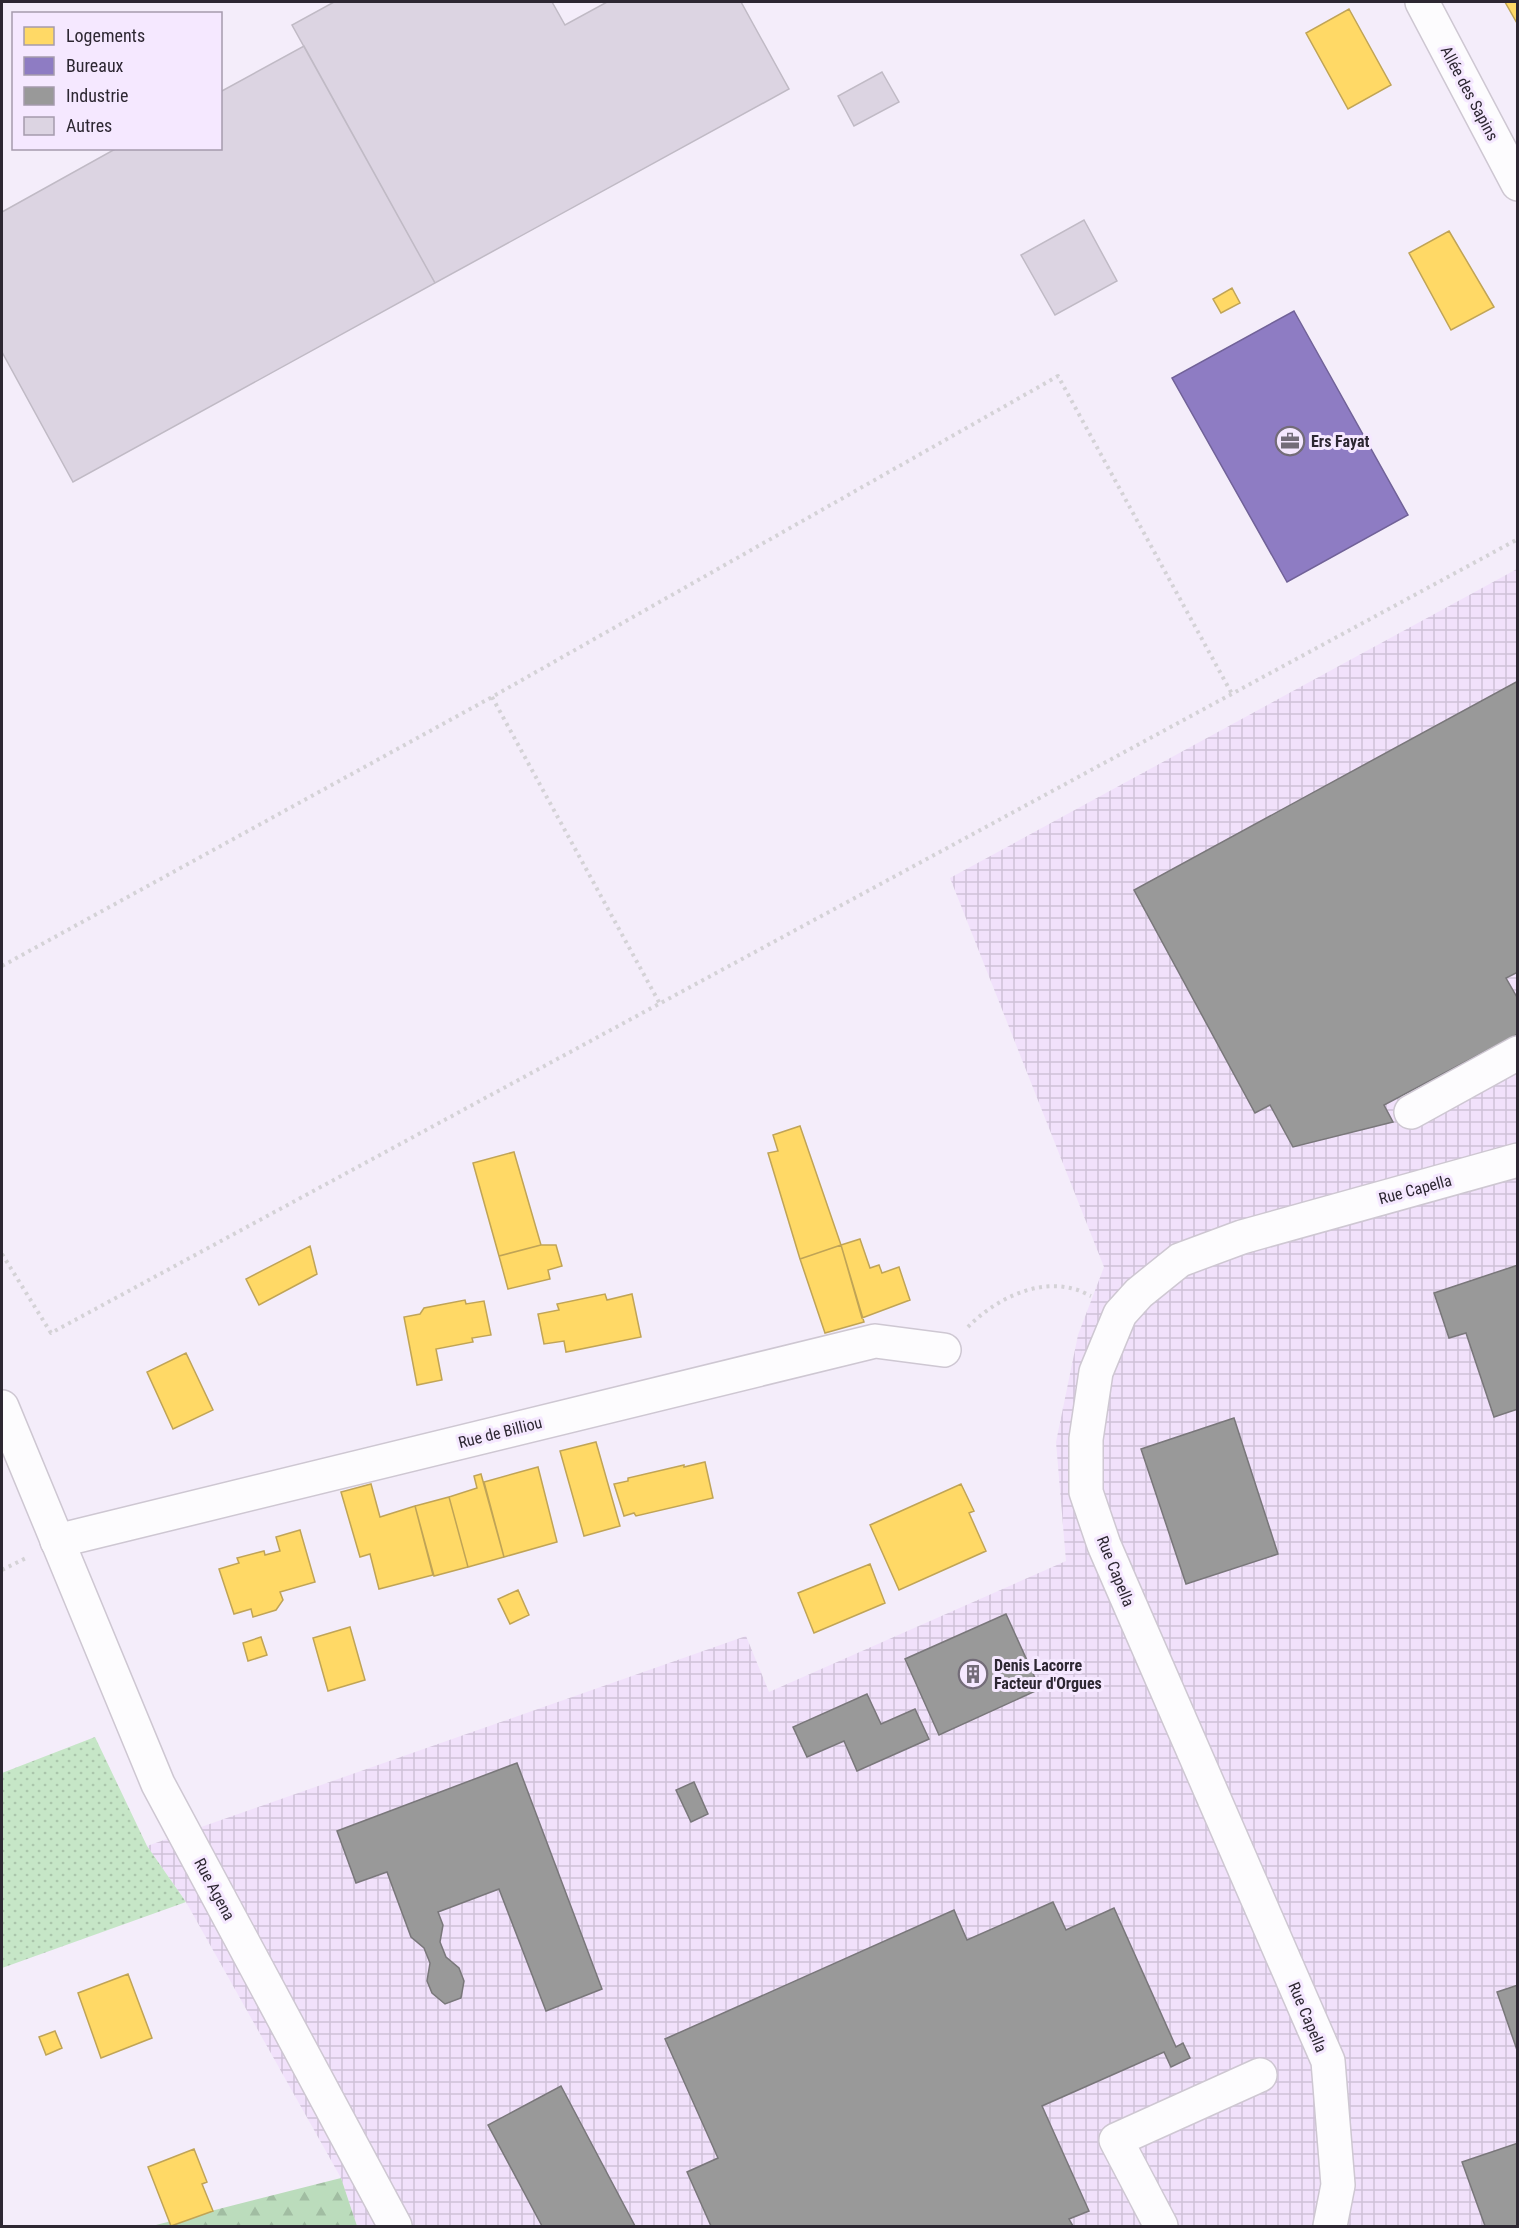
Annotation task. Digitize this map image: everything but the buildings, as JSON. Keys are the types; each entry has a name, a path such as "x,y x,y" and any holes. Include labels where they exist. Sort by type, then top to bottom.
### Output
{"street":[{"name":"Allée des Sapins","path":"1422,2 1518,184"},
{"path":"1411,1112 1518,1053"},
{"name":"Rue Capella","path":"1330,2226 1338,2185 1328,2061 1104,1545 1086,1492 1086,1439 1096,1372 1120,1314 1138,1293 1180,1260 1242,1237 1518,1160"},
{"name":"Rue de Billiou","path":"57,1541 875,1341 944,1350"},
{"name":"Rue Agena","path":"2,1407 159,1784 395,2226"},
{"path":"1161,2226 1116,2140 1260,2075"}],"path":[{"path":"2,966 492,697 1058,376 1232,694"},
{"path":"2,1254 51,1333 1518,539"},
{"path":"492,697 660,1004"},
{"path":"944,1350 994,1305 1023,1292 1049,1287 1072,1288 1097,1298 1120,1314"}],"shaded area":[{"path":"1517,569 1517,2226 357,2226 341,2178 186,1902 147,1846 746,1636 769,1692 1066,1561 1056,1442 1078,1335 1104,1267 950,878"}],"green space":[{"path":"95,1737 147,1846 186,1902 2,1968 2,1773"},
{"path":"341,2178 357,2226 152,2226"}],"place":[{"name":"Ers Fayat","path":"1290,441"},
{"name":"Denis Lacorre Facteur d'Orgues","path":"973,1674"}]}
